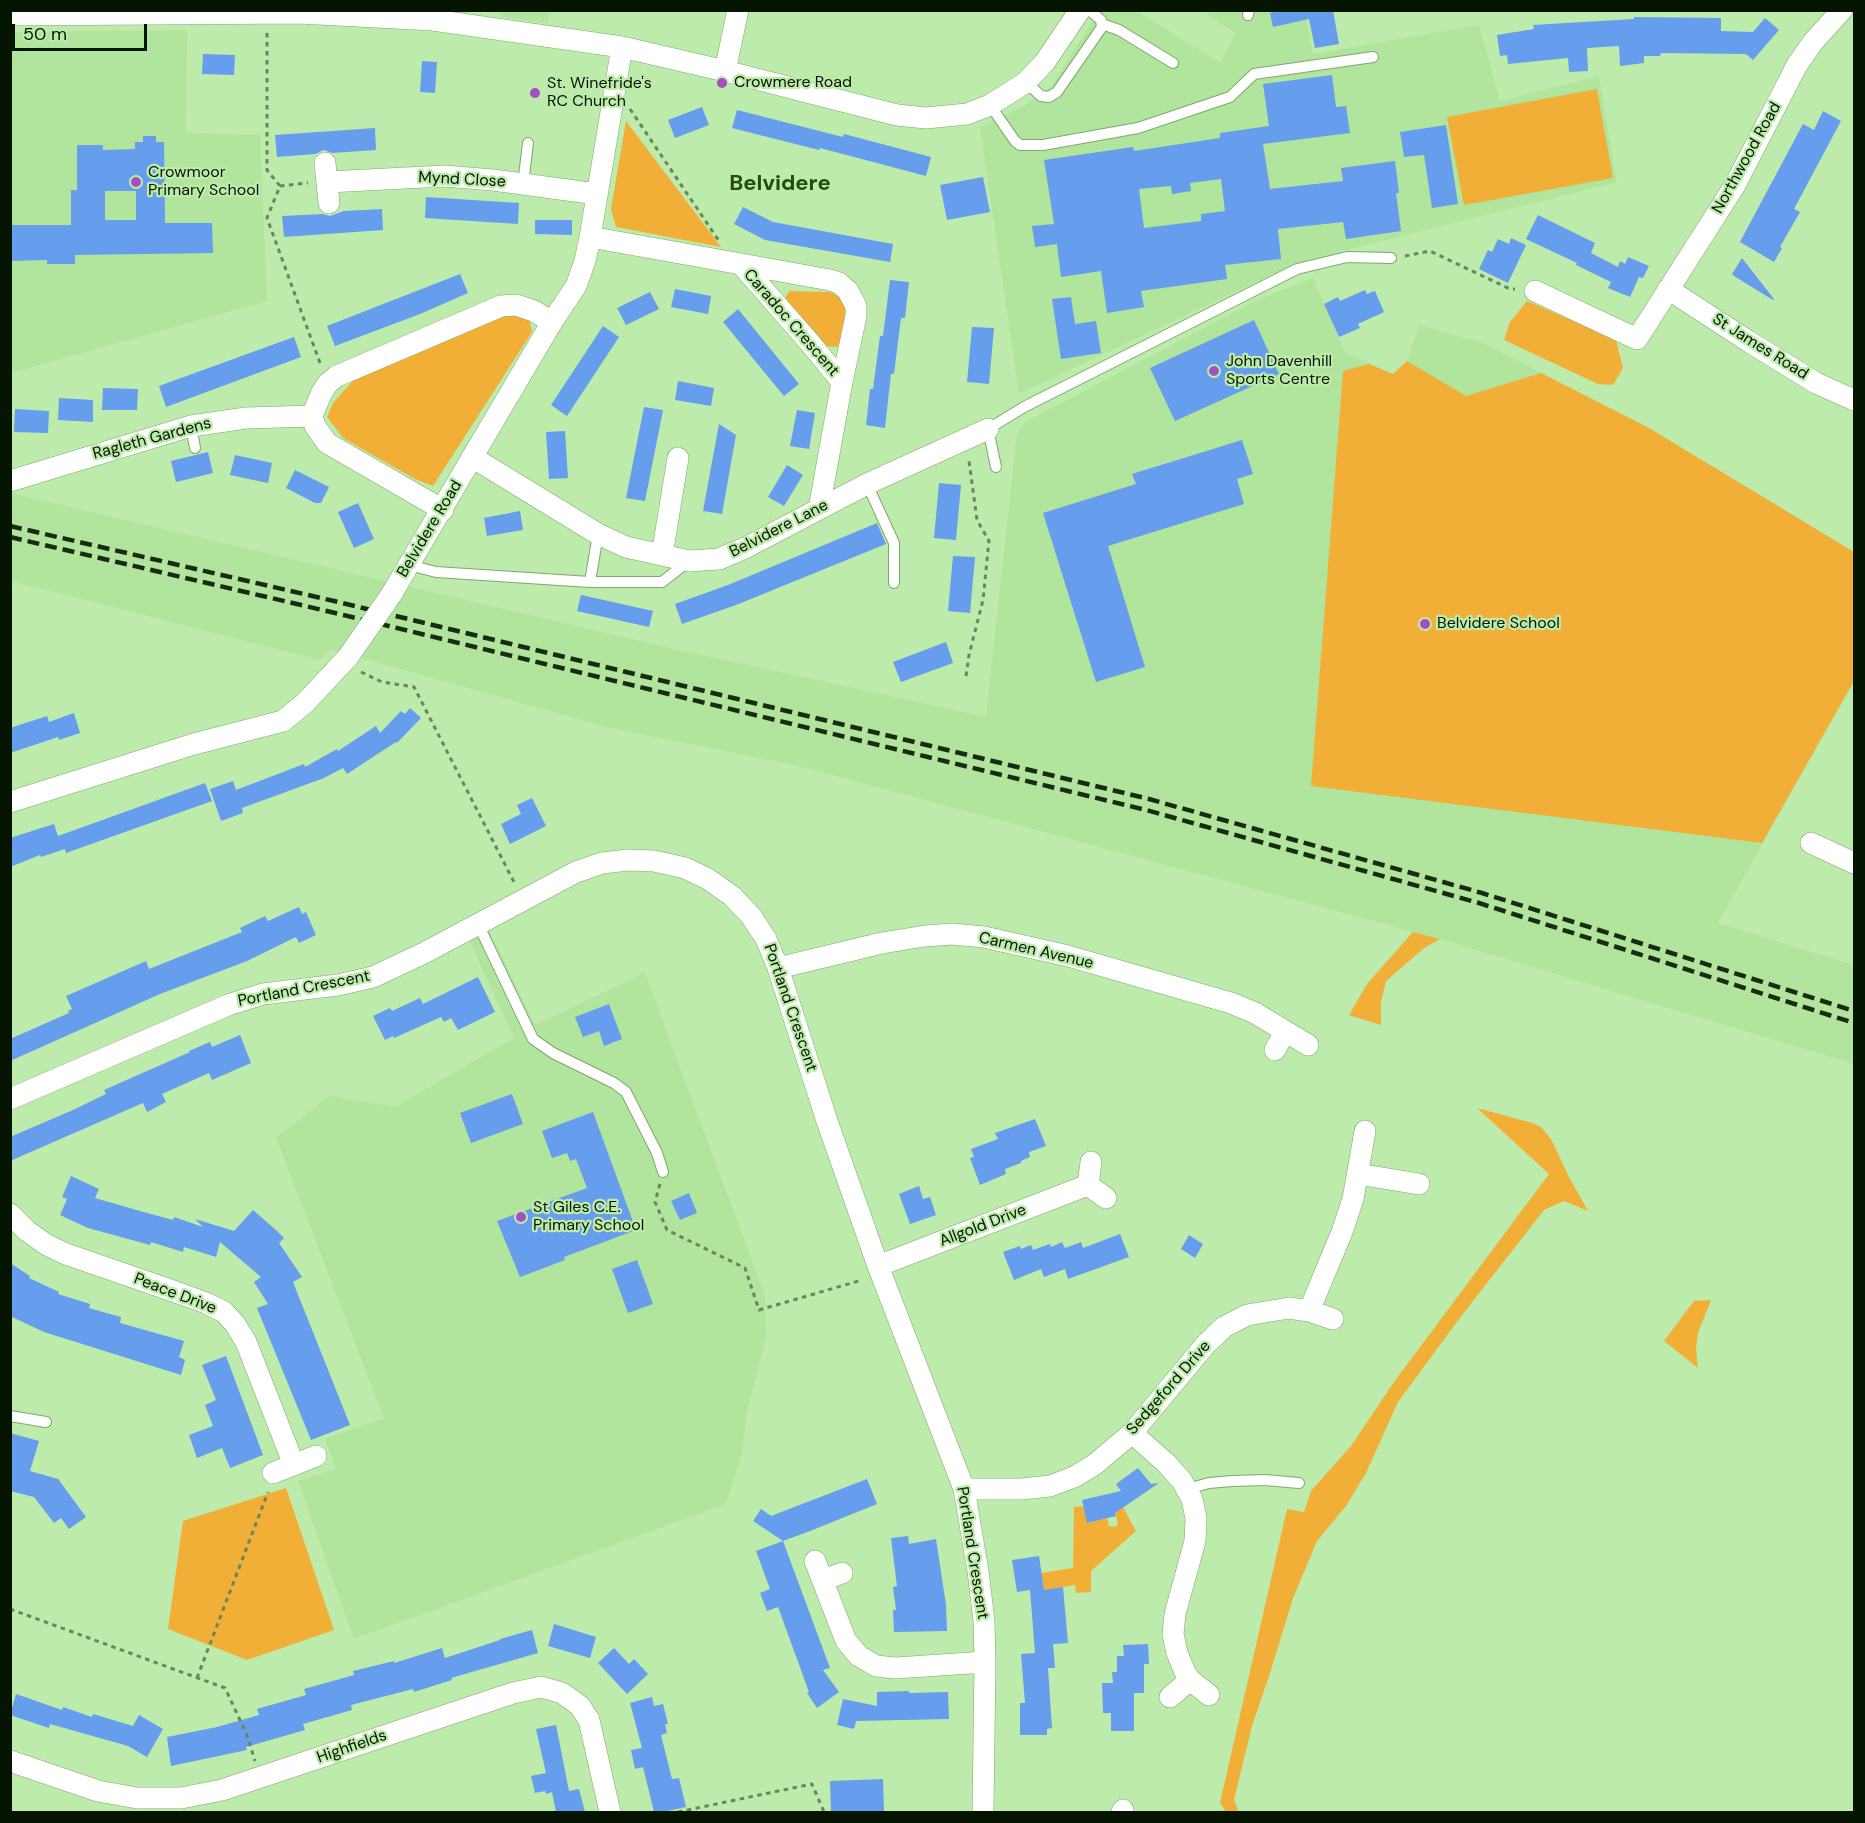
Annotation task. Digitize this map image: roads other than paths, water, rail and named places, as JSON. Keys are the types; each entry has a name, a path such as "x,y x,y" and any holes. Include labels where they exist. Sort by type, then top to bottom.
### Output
{"street":[{"path":"725,71 738,10"},
{"path":"10,15 265,12 434,20 479,18 622,47 897,115 926,118 967,114 990,105 1026,82 1045,62 1080,10"},
{"name":"Northwood Road","path":"1550,291 1633,347 1735,185 1797,65 1831,14"},
{"name":"Belvidere Road","path":"10,802 194,744 283,721 305,703 345,660 410,565 552,322 576,286 590,237 622,47"},
{"name":"Mynd Close","path":"329,203 326,172 446,177 597,194"},
{"name":"Caradoc Crescent","path":"590,237 830,280 839,283 848,291 856,306 856,315 819,509"},
{"name":"Caradoc Crescent","path":"733,262 842,382"},
{"name":"St James Road","path":"1668,289 1807,377 1854,400"},
{"path":"443,510 327,443 315,426 312,416 315,405 328,383 337,376 501,306 516,305 534,311 552,322"},
{"name":"Ragleth Gardens","path":"10,481 192,426 246,418 312,416"},
{"name":"Belvidere Lane","path":"472,457 598,534 626,546 689,561 719,559 745,549 867,484 988,429"},
{"path":"662,555 678,458"},
{"path":"1811,843 1854,862"},
{"name":"Portland Crescent","path":"10,1099 228,1005 263,994 338,985 373,977 424,953 576,872 602,863 654,861 685,868 708,879 732,896 751,916 766,939 778,968 827,1121 879,1270 964,1489 984,1621 983,1812"},
{"name":"Carmen Avenue","path":"778,968 882,943 925,936 952,934 984,936 1068,956 1231,1003 1255,1013 1280,1041 1308,1045"},
{"path":"1309,1311 1353,1199 1365,1131"},
{"path":"1091,1162 1088,1185 1106,1198"},
{"path":"1358,1174 1419,1184"},
{"name":"Allgold Drive","path":"879,1270 1088,1185"},
{"name":"Peace Drive","path":"10,1214 27,1231 47,1245 66,1254 206,1303 224,1312 246,1342 294,1464"},
{"name":"Sedgeford Drive","path":"964,1489 1022,1489 1050,1486 1074,1477 1094,1465 1132,1433 1206,1344 1224,1327 1247,1315 1289,1308 1309,1311 1334,1319"},
{"path":"1132,1433 1166,1463 1187,1489 1192,1499 1196,1518 1195,1541 1192,1559 1175,1614 1173,1634 1177,1653 1190,1680 1209,1695"},
{"path":"273,1473 316,1456"},
{"path":"827,1571 846,1641 859,1656 876,1666 896,1668 985,1662"},
{"path":"1170,1697 1190,1680"},
{"name":"Highfields","path":"10,1761 98,1791 137,1798 181,1798 222,1790 261,1778 513,1693 541,1687 562,1693 580,1706 590,1720 610,1812"}],"lane":[{"path":"1026,82 1041,96 1055,95 1100,30 1102,24 1100,19 1089,10"},
{"path":"1102,24 1119,30 1173,63"},
{"path":"990,105 1020,145 1043,145 1138,128 1230,97 1254,75 1373,57"},
{"path":"523,184 528,143"},
{"path":"996,467 988,429 1024,407 1297,269 1347,257 1391,258"},
{"path":"192,426 195,448"},
{"path":"867,484 894,543 894,583"},
{"path":"590,582 598,534"},
{"path":"410,565 436,572 590,582 662,582 689,561"},
{"path":"478,924 533,1039 553,1053 614,1083 626,1092 657,1153 663,1172"},
{"path":"10,1416 45,1422"},
{"path":"1187,1489 1209,1483 1232,1481 1266,1480 1299,1483"}],"railway":[{"path":"10,526 334,601 1149,799 1482,893 1854,1011"},
{"path":"10,537 331,612 1146,810 1479,903 1854,1023"}],"place":[{"name":"Crowmere Road","path":"722,83"},
{"name":"St. Winefride's RC Church","path":"535,93"},
{"name":"Crowmoor Primary School","path":"136,182"},
{"name":"John Davenhill Sports Centre","path":"1214,371"},
{"name":"Belvidere School","path":"1425,624"},
{"name":"St Giles C.E. Primary School","path":"521,1217"}],"district":[{"name":"Belvidere","path":"780,184"}]}
